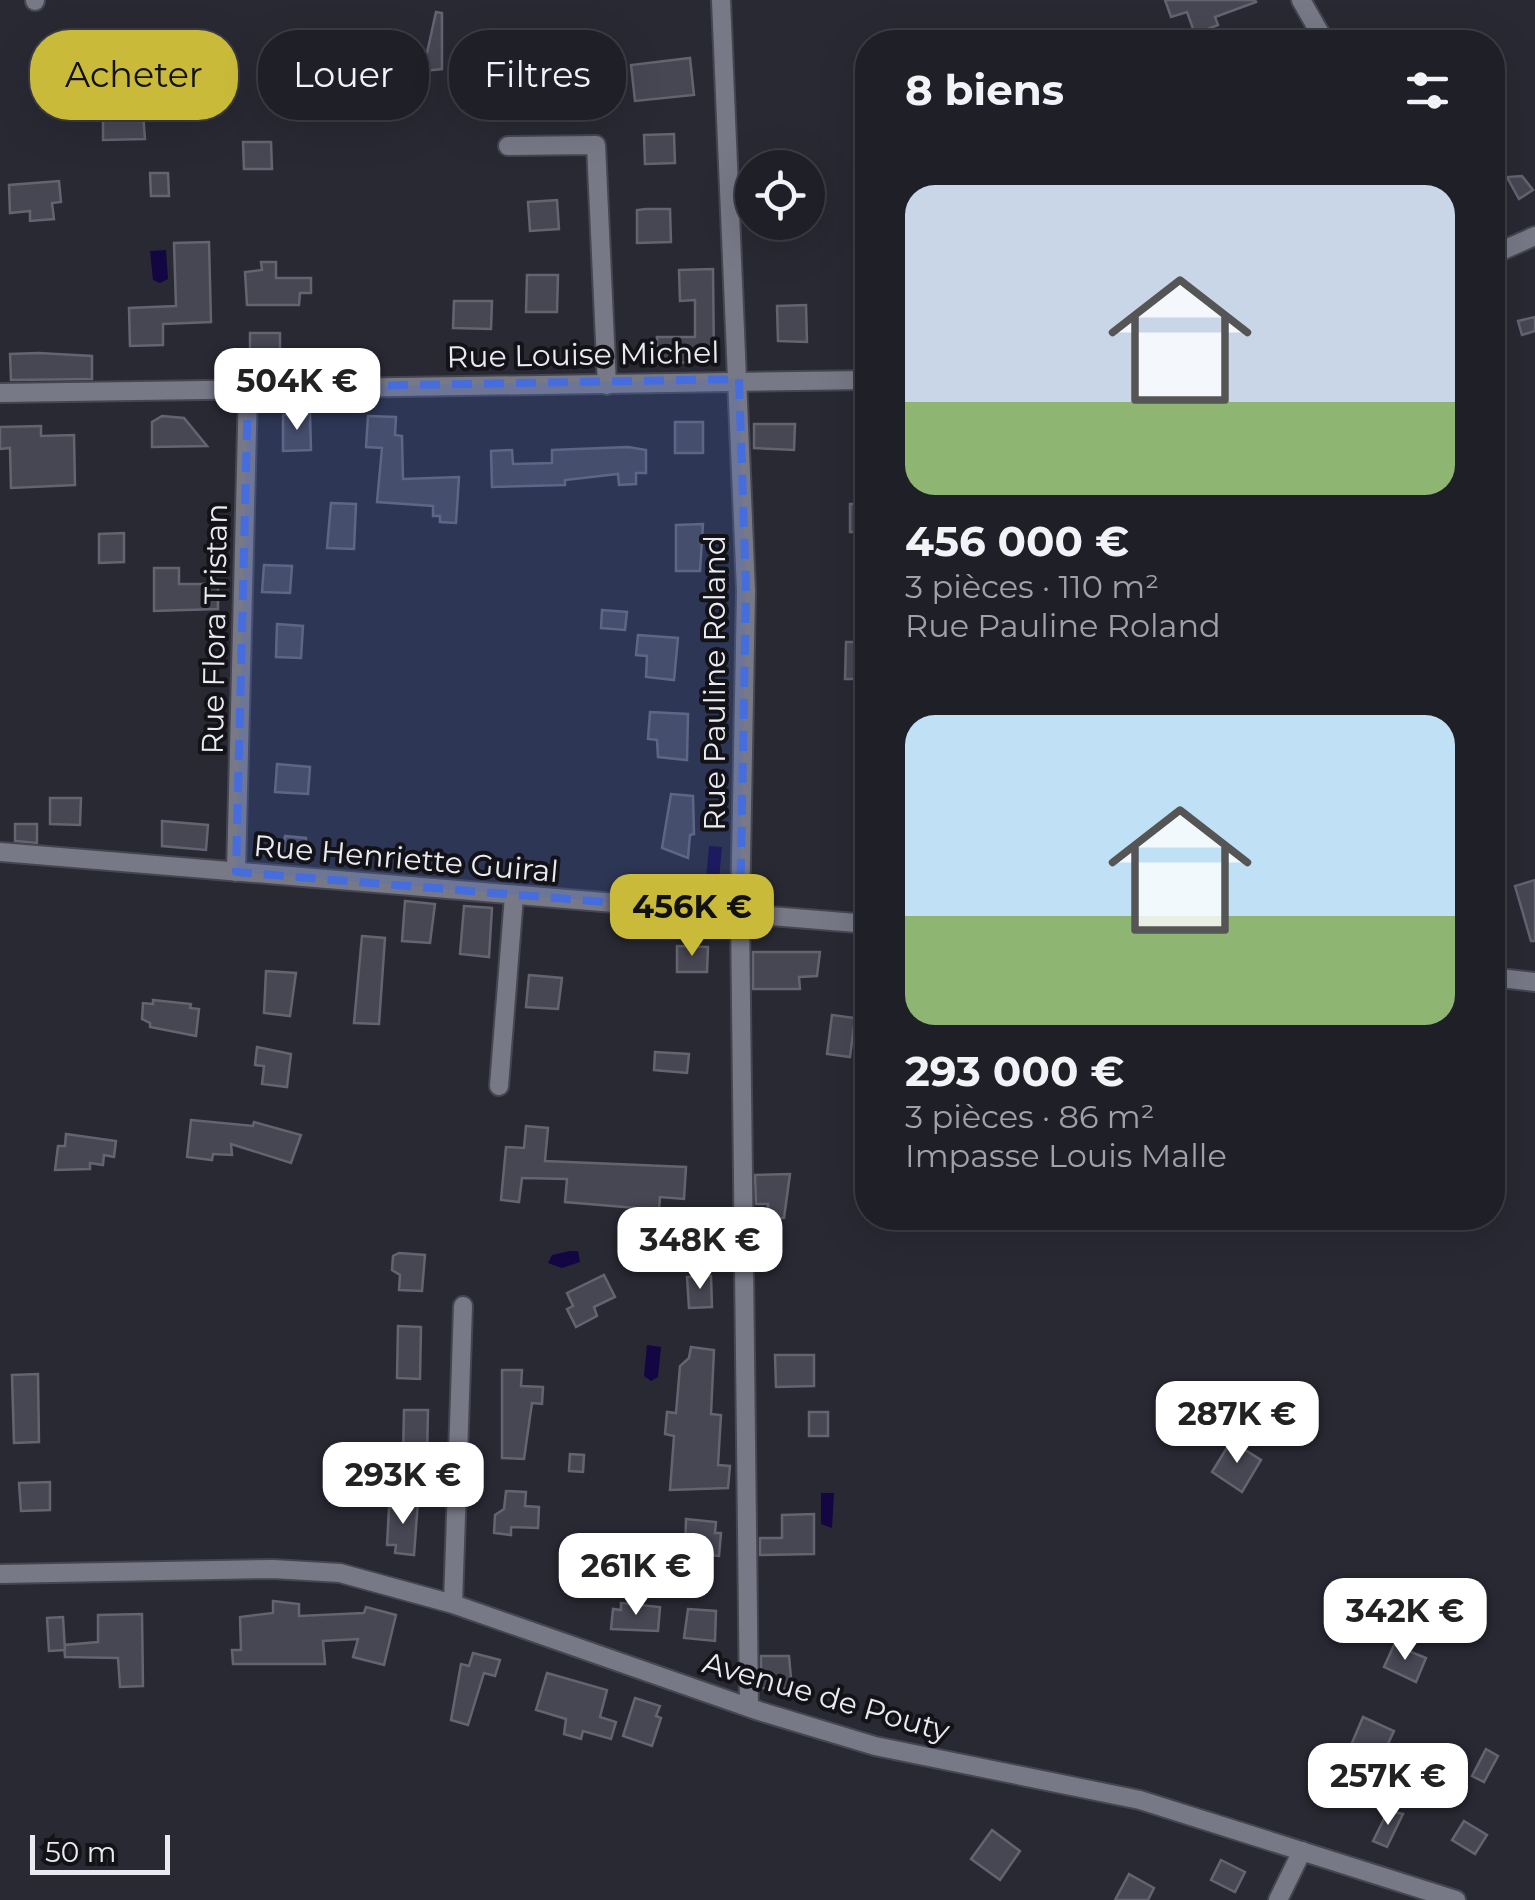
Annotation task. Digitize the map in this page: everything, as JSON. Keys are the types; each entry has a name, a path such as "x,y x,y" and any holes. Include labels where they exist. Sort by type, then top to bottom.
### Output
{"street":[{"name":"Rue Pauline Roland","path":"721,0 746,591 740,913 749,1707"},
{"path":"1301,0 1317,30"},
{"path":"508,146 596,145 606,385"},
{"path":"1505,249 1535,236"},
{"name":"Rue Louise Michel","path":"0,393 855,380"},
{"name":"Rue Flora Tristan","path":"236,872 248,388"},
{"name":"Rue Henriette Guiral","path":"0,852 855,923"},
{"path":"500,1086 514,896"},
{"path":"1505,979 1535,982"},
{"path":"453,1604 463,1306"},
{"name":"Avenue de Pouty","path":"0,1574 273,1569 340,1573 453,1604 749,1707 875,1746 1140,1800 1456,1900"},
{"path":"1278,1900 1302,1852"}],"highlighted area":[{"path":"739,379 746,591 740,913 236,872 248,388"}],"shaded area":[{"path":"166,250 168,279 160,283 153,280 150,251"},
{"path":"709,846 722,847 719,880 706,879"},
{"path":"578,1251 580,1262 562,1268 548,1263 552,1255"},
{"path":"647,1345 661,1347 658,1377 651,1381 644,1376"},
{"path":"821,1493 834,1493 832,1528 821,1524"}],"building":[{"path":"1165,0 1256,2 1215,17 1218,25 1205,30 1194,30 1187,12 1171,17"},
{"path":"436,12 442,13 442,69 429,70 429,44"},
{"path":"690,58 694,95 635,101 631,65"},
{"path":"103,120 144,120 145,139 103,140"},
{"path":"674,134 675,163 645,164 644,135"},
{"path":"243,142 271,142 272,169 244,169"},
{"path":"150,173 168,173 169,196 151,196"},
{"path":"1522,176 1533,190 1519,199 1507,177"},
{"path":"59,181 61,202 52,203 54,219 30,221 30,211 10,213 9,185"},
{"path":"557,200 559,229 530,231 528,202"},
{"path":"670,209 671,242 637,243 637,210"},
{"path":"209,242 211,322 163,324 163,345 130,346 129,308 176,306 174,243"},
{"path":"261,262 276,262 276,278 311,278 311,293 300,293 299,305 247,305 245,272 262,270"},
{"path":"713,269 714,362 657,363 657,337 695,337 695,300 680,301 679,270"},
{"path":"527,275 558,275 557,312 526,312"},
{"path":"454,301 492,301 491,329 453,328"},
{"path":"806,305 807,342 778,341 777,306"},
{"path":"1535,317 1535,331 1522,335 1518,321"},
{"path":"250,333 280,333 280,356 250,356"},
{"path":"10,354 92,356 92,379 11,380"},
{"path":"310,414 311,450 283,451 283,415"},
{"path":"162,416 184,418 207,446 152,447 152,422"},
{"path":"368,416 396,417 395,435 402,436 403,479 459,477 456,523 440,522 440,516 433,516 433,506 377,502 382,448 366,447"},
{"path":"675,422 703,422 703,453 675,453"},
{"path":"754,424 795,424 794,450 754,448"},
{"path":"41,426 41,436 74,435 75,485 11,488 10,448 0,449 0,427"},
{"path":"512,450 513,464 552,463 552,450 646,450 646,473 636,473 636,484 619,485 618,474 565,480 565,485 492,487 491,451"},
{"path":"331,503 356,504 354,549 327,548"},
{"path":"850,504 855,504 855,532 850,532"},
{"path":"703,524 700,571 676,571 676,525"},
{"path":"124,533 124,562 99,563 99,534"},
{"path":"264,565 292,566 290,593 262,592"},
{"path":"154,568 179,568 179,584 218,584 218,609 154,611"},
{"path":"602,610 627,612 625,630 601,628"},
{"path":"277,624 303,626 301,658 276,657"},
{"path":"638,635 678,638 674,680 646,677 647,656 636,655"},
{"path":"846,642 855,642 855,679 845,679"},
{"path":"650,712 688,714 687,760 658,757 657,740 648,739"},
{"path":"277,764 310,767 308,794 275,792"},
{"path":"671,794 693,796 694,834 690,835 688,858 662,848"},
{"path":"50,798 81,798 80,825 50,824"},
{"path":"162,821 208,825 206,850 162,846"},
{"path":"15,824 37,824 37,843 15,841"},
{"path":"285,836 306,838 304,859 282,857"},
{"path":"1535,880 1535,941 1531,941 1515,886"},
{"path":"405,901 435,904 430,943 402,941"},
{"path":"464,906 492,908 489,957 460,954"},
{"path":"362,936 385,938 379,1024 354,1023"},
{"path":"677,946 708,947 707,972 677,972"},
{"path":"753,952 820,952 817,976 799,977 800,989 753,989"},
{"path":"266,971 296,973 290,1016 264,1013"},
{"path":"529,975 562,978 558,1009 526,1007"},
{"path":"153,1000 191,1004 190,1008 199,1009 196,1036 150,1027 142,1019 143,1003 153,1004"},
{"path":"832,1015 855,1018 850,1057 827,1054"},
{"path":"257,1047 291,1054 287,1087 262,1084 264,1066 255,1065"},
{"path":"655,1052 689,1054 687,1073 654,1070"},
{"path":"191,1120 253,1126 254,1122 301,1135 291,1163 231,1144 232,1155 213,1154 212,1160 187,1157"},
{"path":"526,1126 548,1128 545,1161 686,1167 684,1199 660,1197 659,1210 565,1202 567,1179 522,1178 519,1202 501,1200 506,1147 524,1148"},
{"path":"66,1134 116,1141 114,1157 104,1155 103,1165 90,1163 90,1169 55,1170 58,1146 65,1146"},
{"path":"790,1174 784,1218 768,1218 768,1204 756,1204 755,1175"},
{"path":"425,1255 422,1291 399,1290 400,1275 392,1270 393,1256"},
{"path":"604,1275 615,1297 594,1307 597,1316 576,1327 567,1309 573,1306 567,1293"},
{"path":"711,1276 712,1307 689,1308 687,1277"},
{"path":"398,1326 421,1327 420,1379 397,1378"},
{"path":"691,1347 714,1350 711,1414 721,1415 718,1465 730,1466 728,1488 670,1490 674,1436 665,1434 667,1412 676,1413 680,1366 689,1358"},
{"path":"775,1355 814,1355 814,1386 776,1387"},
{"path":"502,1370 522,1370 521,1386 543,1387 542,1404 532,1403 524,1459 502,1458"},
{"path":"38,1374 39,1442 14,1443 12,1375"},
{"path":"404,1410 428,1410 427,1457 403,1456"},
{"path":"809,1412 828,1412 828,1436 809,1436"},
{"path":"1231,1441 1261,1460 1242,1492 1212,1472"},
{"path":"570,1454 584,1455 583,1472 569,1471"},
{"path":"50,1482 50,1510 21,1511 19,1483"},
{"path":"506,1491 526,1492 525,1506 539,1507 538,1528 511,1527 511,1535 494,1533 495,1515 504,1509"},
{"path":"400,1500 418,1501 414,1555 395,1553 396,1545 387,1545 389,1508 400,1509"},
{"path":"814,1514 814,1554 760,1555 760,1538 782,1538 782,1515"},
{"path":"686,1519 716,1522 715,1533 721,1533 719,1556 685,1553"},
{"path":"273,1601 299,1604 299,1616 364,1613 366,1607 396,1615 384,1665 353,1657 358,1639 323,1641 325,1664 233,1664 232,1650 241,1650 240,1617 273,1613"},
{"path":"621,1603 660,1607 658,1631 611,1629 613,1609 621,1610"},
{"path":"688,1609 716,1611 715,1641 684,1638"},
{"path":"142,1614 143,1686 120,1687 118,1658 65,1657 64,1645 98,1642 98,1615"},
{"path":"63,1617 65,1650 49,1651 47,1618"},
{"path":"1394,1645 1426,1658 1416,1682 1384,1667"},
{"path":"473,1653 500,1660 495,1676 484,1673 468,1725 451,1720 461,1664 469,1666"},
{"path":"761,1656 789,1656 792,1689 761,1688"},
{"path":"547,1673 607,1690 600,1717 616,1722 611,1739 583,1731 581,1739 564,1734 566,1719 536,1710"},
{"path":"635,1698 660,1706 656,1716 661,1718 652,1746 623,1736"},
{"path":"1363,1717 1394,1731 1372,1777 1343,1764"},
{"path":"1486,1749 1498,1756 1484,1782 1472,1776"},
{"path":"1388,1811 1403,1814 1387,1847 1373,1841"},
{"path":"1464,1821 1487,1835 1475,1854 1452,1840"},
{"path":"992,1830 1020,1851 1000,1880 971,1859"},
{"path":"1221,1860 1245,1872 1235,1892 1211,1880"},
{"path":"1129,1874 1154,1888 1148,1900 1115,1900"}]}
